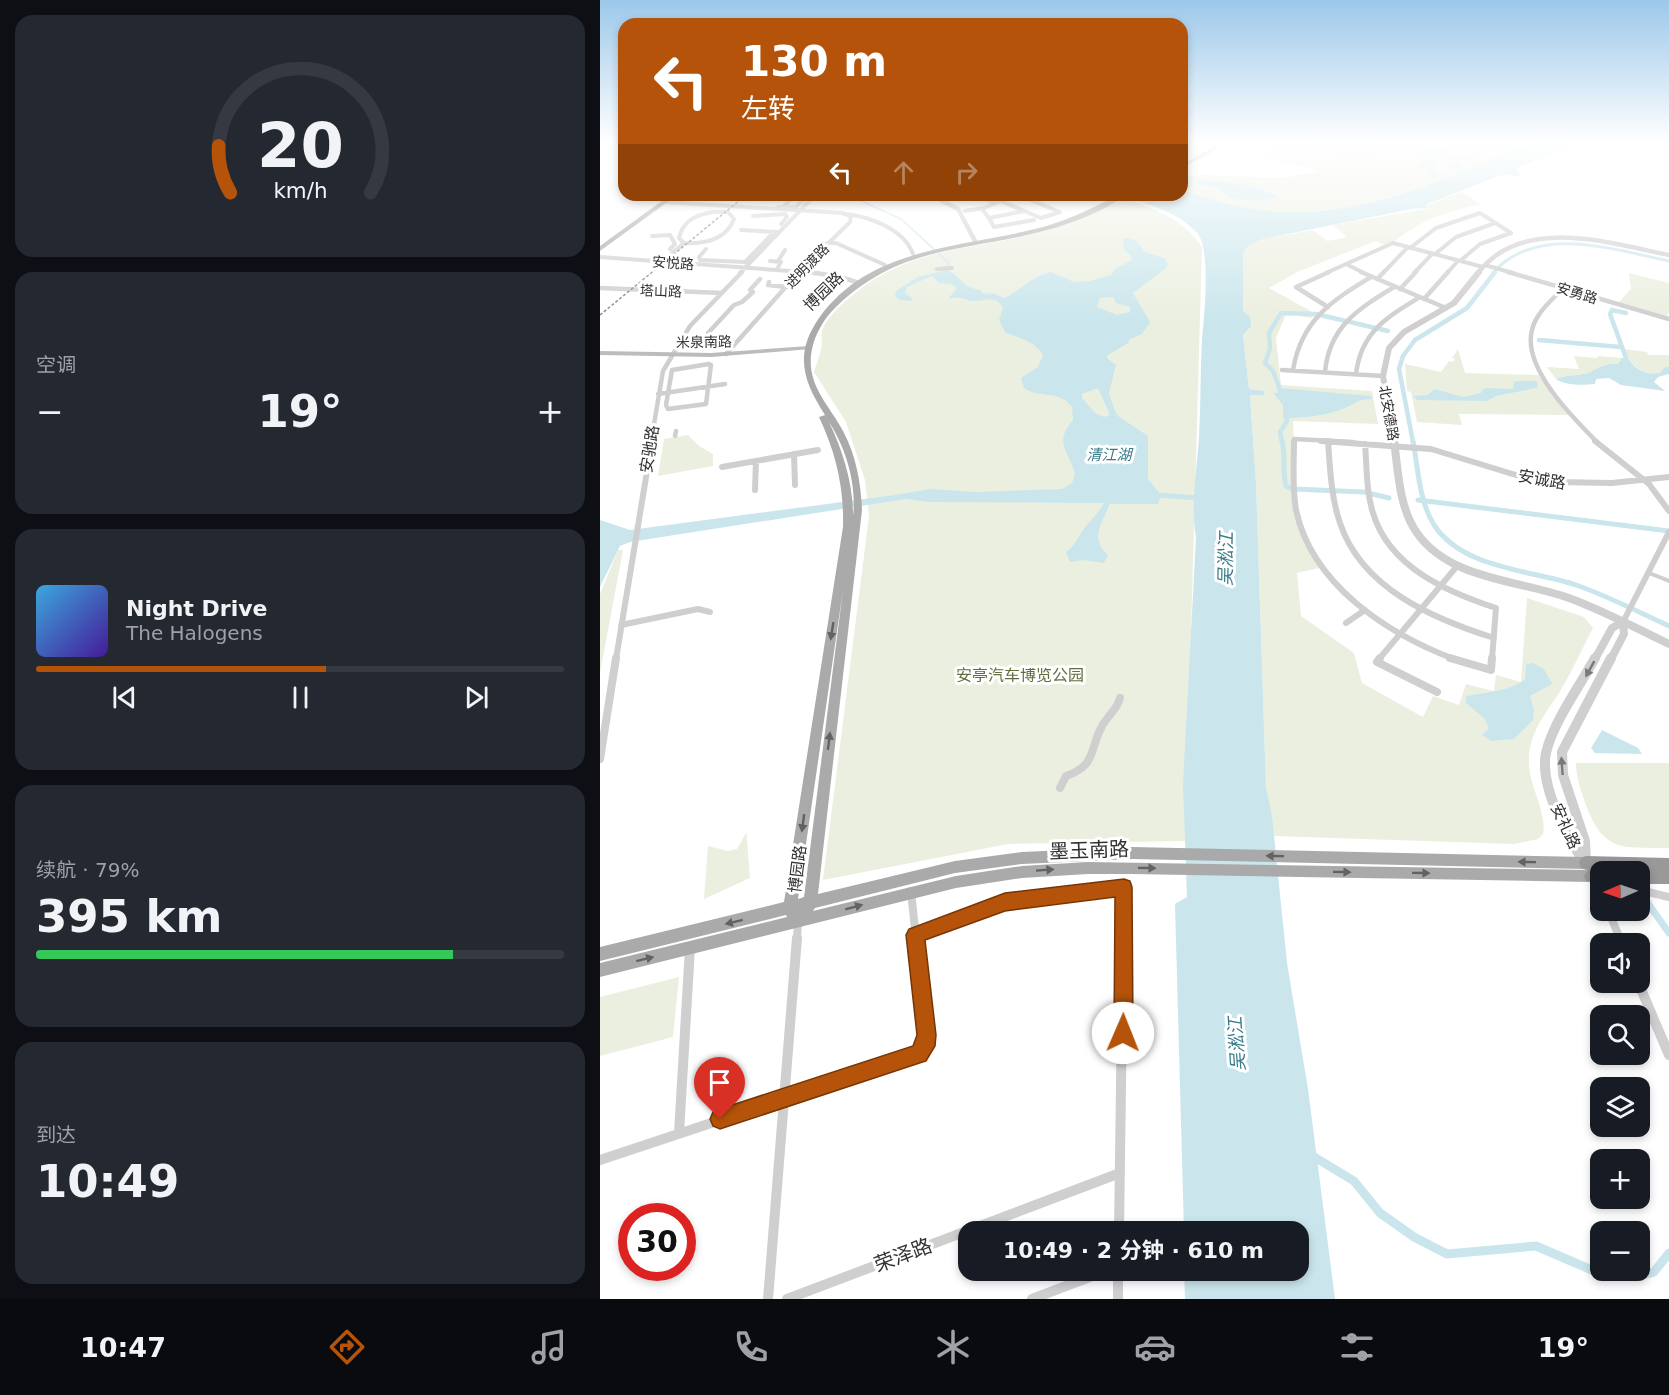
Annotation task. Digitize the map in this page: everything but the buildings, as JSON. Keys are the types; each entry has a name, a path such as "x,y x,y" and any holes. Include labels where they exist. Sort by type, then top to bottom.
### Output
{"highway":[{"path":"600,247 659,203"},
{"path":"600,247 663,203"},
{"path":"1650,869 1669,865"},
{"path":"1650,877 1669,877"}],"main road":[{"name":"博园路","path":"853,505 790,908 798,922 810,904 853,505 838,449 804,384 801,368 808,331 820,313 856,282 885,266 913,254 942,246 1056,225 1104,203"},
{"name":"博园路","path":"805,348 820,323 846,293 891,266 925,251"},
{"name":"米泉南路","path":"600,353 726,354 805,348"},
{"name":"墨玉南路","path":"600,954 956,867 1022,858 1590,881"},
{"name":"墨玉南路","path":"600,970 798,922 911,891 1088,860 1375,858 1590,880"}],"street":[{"path":"674,203 869,216 893,231 912,250 913,254"},
{"path":"783,207 787,203"},
{"path":"758,206 796,207 800,203"},
{"name":"安驰路","path":"600,759 663,371 670,355 690,326 747,268 777,232 808,203"},
{"path":"947,203 958,208 975,239"},
{"path":"950,203 965,211 982,209 995,203"},
{"path":"1005,203 1041,218 1060,212 1040,203"},
{"path":"771,214 776,209"},
{"path":"982,209 994,227 1034,220"},
{"path":"965,211 975,239"},
{"path":"988,218 1024,211"},
{"path":"671,262 669,261 688,244 694,244 711,240 724,234 733,224 734,219 728,212 699,216 681,228 679,238 684,243 694,244"},
{"path":"706,249 699,257 700,260 740,264 746,262 777,232 787,217 780,213 753,216"},
{"name":"进明渡路","path":"726,354 800,271 850,222 851,216 842,213"},
{"path":"1293,370 1300,340 1318,315 1374,278 1429,232 1461,218 1480,213 1511,233 1480,244 1459,261 1422,298 1377,326 1361,348 1356,374"},
{"path":"1400,289 1434,254 1456,237 1495,223"},
{"path":"741,230 777,232"},
{"path":"630,260 635,255 658,257 675,244 670,235 652,236"},
{"name":"北安德路","path":"1669,255 1588,240 1551,239 1512,246 1496,255 1484,266 1465,291 1446,308 1419,321 1399,336 1386,355 1383,376 1408,519 1426,543 1458,565 1488,577 1556,593 1669,643"},
{"path":"661,262 684,243"},
{"path":"827,243 885,266"},
{"path":"1328,307 1295,288 1310,279 1393,243 1409,248"},
{"name":"安勇路","path":"1409,248 1494,268 1669,319"},
{"path":"778,261 785,250"},
{"name":"安悦路","path":"600,257 800,271 838,276 856,282"},
{"path":"770,261 778,261"},
{"path":"777,269 781,262 778,261"},
{"path":"1346,264 1446,308"},
{"path":"937,269 952,268"},
{"path":"753,292 750,290 760,279"},
{"path":"770,282 768,285 787,287"},
{"path":"710,338 708,333 734,305 742,302 760,286"},
{"path":"1325,372 1328,349 1334,336 1346,321 1394,287"},
{"name":"塔山路","path":"600,288 722,293"},
{"path":"1562,289 1542,311 1533,326 1530,342 1534,360 1591,437 1642,479 1662,499 1669,511"},
{"path":"711,365 706,404 668,409 666,405 669,393 672,370 711,365"},
{"path":"1282,370 1383,376"},
{"path":"658,394 725,384"},
{"name":"安诚路","path":"1365,610 1338,584 1312,548 1298,516 1294,439 1446,452 1520,476 1551,482 1593,485 1669,477"},
{"path":"1328,441 1333,490 1340,524 1355,552 1376,576 1422,609 1453,624 1494,638"},
{"path":"1346,623 1365,610 1400,635 1442,654 1491,670 1496,608 1441,586 1406,562 1387,541 1375,520 1369,493 1365,444"},
{"path":"722,466 818,450"},
{"path":"794,454 795,485"},
{"path":"755,490 756,461"},
{"name":"安礼路","path":"1590,861 1563,775 1562,752 1624,634 1623,622 1631,604 1669,534"},
{"path":"1437,692 1377,662 1458,565"},
{"path":"1649,573 1669,581"},
{"path":"621,625 698,609 710,612"},
{"name":"安礼路","path":"1590,872 1570,841 1557,811 1547,780 1546,750 1612,628 1623,622"},
{"path":"1060,788 1066,776 1083,772 1093,757 1103,725 1118,709 1120,698"},
{"path":"915,935 1005,902 1124,887 1119,1221"},
{"path":"600,1160 783,1097 919,1054 926,1046 927,1035 911,891"},
{"path":"1650,892 1669,897"},
{"path":"768,1299 798,922"},
{"path":"679,1133 690,948"},
{"path":"1643,993 1669,1055"},
{"name":"荣泽路","path":"788,1299 1120,1173"},
{"path":"1032,1299 1079,1281"},
{"path":"1118,1281 1118,1299"}],"green space":[{"name":"安亭汽车博览公园","path":"1114,203 1136,203 1177,222 1202,247 1185,841 1008,844 823,880 869,516 865,480 846,422 814,372 821,350 823,328 841,305 854,294 876,278 898,267 941,253 1047,230"},
{"path":"1222,203 1367,203 1323,211 1288,212"},
{"path":"1434,203 1481,204 1454,211 1421,224 1388,247 1376,241 1297,272 1269,288 1316,314 1311,318 1286,314 1276,338 1281,385 1372,391 1378,424 1293,421 1297,517 1309,551 1319,568 1297,573 1301,616 1354,653 1362,683 1423,717 1433,696 1459,705 1466,684 1494,691 1496,675 1521,682 1527,598 1584,617 1593,628 1564,685 1538,726 1531,743 1530,772 1544,825 1543,834 1538,839 1514,844 1274,836 1266,787 1256,483 1250,395 1264,391 1249,389 1243,335 1250,329 1243,311 1243,253 1249,245 1263,239 1313,230 1327,241 1347,237 1333,225 1426,209 1425,206"},
{"path":"1629,273 1669,283 1667,316 1618,303 1631,289"},
{"path":"1458,349 1465,373 1538,375 1568,415 1459,414 1462,425 1417,422 1411,392 1407,391 1405,364 1441,372 1449,361 1453,362 1455,359 1452,358"},
{"path":"1624,349 1647,352 1648,355 1669,355 1669,367 1665,367 1659,373 1642,371 1633,364"},
{"path":"1574,356 1622,358 1618,364 1606,365 1586,373 1556,379 1547,367 1579,369"},
{"path":"688,435 699,446 713,454 713,466 658,476 664,439"},
{"path":"618,550 623,550 600,673 600,594"},
{"path":"1576,763 1669,763 1669,848 1618,845 1601,834 1587,808 1578,780"},
{"path":"746,827 750,878 704,899 708,846 728,851 737,849 746,833"},
{"path":"679,977 673,1037 600,1056 600,997"}],"water":[{"name":"吴淞江","path":"1142,203 1222,203 1253,209 1288,212 1323,211 1367,203 1431,203 1425,205 1427,208 1412,209 1263,239 1249,245 1243,253 1243,311 1250,317 1251,327 1243,335 1249,389 1265,391 1264,395 1250,395 1256,483 1266,787 1272,816 1287,963 1308,1089 1335,1299 1185,1299 1184,1281 1309,1281 1309,1221 1184,1221 1175,904 1187,897 1183,784 1196,537 1194,499 1200,425 1206,269 1202,243 1191,226 1172,214"},
{"name":"清江湖","path":"1123,239 1136,240 1145,252 1164,258 1168,264 1166,268 1133,293 1150,322 1142,334 1130,339 1128,343 1108,355 1107,358 1116,365 1109,393 1115,411 1118,416 1148,436 1148,479 1161,495 1158,504 1110,504 1098,536 1102,549 1108,555 1104,563 1083,560 1070,562 1066,552 1104,503 928,502 906,499 630,542 620,546 600,587 600,520 630,530 930,489 976,492 1062,489 1072,483 1075,474 1063,441 1067,428 1073,420 1072,407 1061,398 1024,388 1021,378 1038,367 1043,355 1031,343 1005,332 999,320 1003,308 1000,304 993,300 948,299 957,288 951,284 939,283 932,276 907,287 905,293 913,299 911,301 895,297 896,291 918,277 947,270 983,294 993,293 1004,298 1038,277 1051,272 1074,282 1090,281 1111,275 1115,269 1132,260 1124,249","holes":["1113,297 1116,303 1130,307 1130,312 1117,315 1097,307 1100,298","1098,388 1110,415 1104,417 1095,413 1082,398 1082,394"]},
{"path":"1622,358 1628,358 1637,369 1650,373 1659,373 1665,367 1669,367 1669,374 1658,377 1654,382 1665,391 1621,385 1609,378 1596,379 1595,384 1585,385 1570,384 1556,379 1586,373 1606,365 1618,364"},
{"path":"1537,381 1538,387 1498,396 1487,401 1417,400 1414,396 1427,395 1435,389 1463,397 1481,393 1486,388 1513,389 1514,382"},
{"path":"1279,388 1371,396 1372,399 1359,401 1322,415 1283,418 1283,405 1273,393 1277,393"},
{"path":"1533,663 1544,669 1552,684 1530,696 1534,711 1533,720 1514,739 1491,741 1482,735 1489,728 1484,718 1466,703 1466,696 1496,691 1518,684 1525,680 1526,664"},
{"path":"1602,730 1638,748 1642,754 1595,753 1591,748"}],"waterway":[{"path":"865,203 901,219 948,262 947,270"},
{"path":"1493,273 1511,258 1531,248 1553,244 1601,247 1669,261"},
{"path":"1413,442 1399,369 1403,356 1415,340 1467,308 1495,272"},
{"path":"1626,313 1612,310 1610,314 1626,358"},
{"path":"1282,395 1273,371 1265,363 1270,349 1269,333 1281,313 1316,314 1388,331"},
{"path":"1539,340 1621,347"},
{"path":"1282,442 1280,432 1287,421 1287,410"},
{"path":"1282,441 1286,486 1293,489 1364,492 1389,498"},
{"path":"1413,441 1424,501"},
{"path":"1156,495 1199,498"},
{"path":"1418,500 1424,501"},
{"path":"1424,501 1669,531"},
{"path":"1424,501 1434,525 1447,540 1462,551 1499,566 1576,585 1669,626"},
{"path":"1650,906 1669,933"},
{"path":"1311,1155 1354,1181 1380,1213 1414,1237 1447,1254 1536,1246 1601,1274 1641,1275 1654,1272 1669,1253"}],"railway":[{"path":"600,315 737,203"}],"route":[{"path":"720,1119 919,1054 926,1046 927,1035 915,935 1005,902 1124,887 1123,1033"}]}
